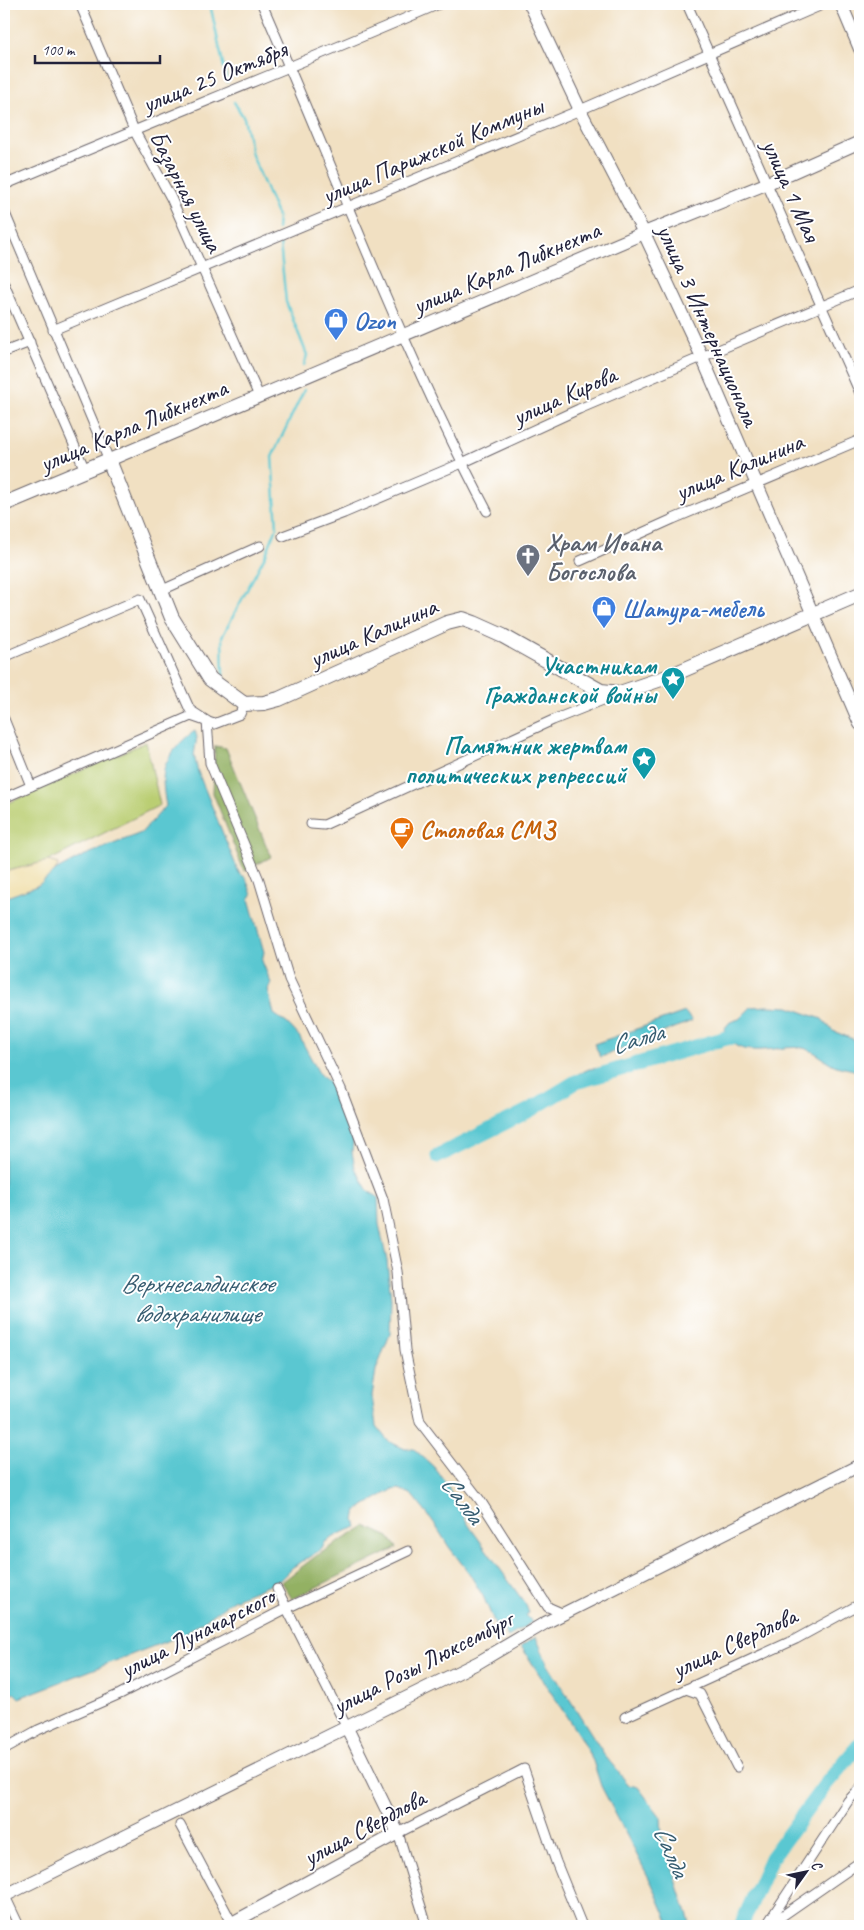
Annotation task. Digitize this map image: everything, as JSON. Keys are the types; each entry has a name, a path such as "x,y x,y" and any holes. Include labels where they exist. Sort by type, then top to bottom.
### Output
{"main road":[{"name":"улица 3 Интернационала","path":"530,4 580,110 644,233 702,357 755,484 860,724"},
{"path":"841,4 860,48"},
{"name":"улица Карла Либкнехта","path":"4,504 644,233 768,183 860,142"},
{"path":"109,460 172,618 210,679 244,704"},
{"path":"620,693 667,677 860,594"},
{"name":"улица Калинина","path":"244,704 264,703 279,698 447,623 463,619 503,636 602,691 620,693"},
{"name":"улица Розы Люксембург","path":"4,1895 479,1662 546,1623 860,1465"},
{"path":"346,1726 398,1833"},
{"name":"улица Свердлова","path":"230,1925 398,1833"}],"street":[{"name":"Базарная улица","path":"80,4 134,130 171,198 258,396"},
{"path":"262,4 404,336 462,463 487,511"},
{"name":"улица 25 Октября","path":"4,186 134,130 290,68 439,4"},
{"name":"улица 1 Мая","path":"687,4 860,393"},
{"name":"улица Парижской Коммуны","path":"53,330 580,110 824,4"},
{"path":"4,211 109,460"},
{"path":"4,284 86,470"},
{"name":"улица Кирова","path":"284,536 344,514 462,463 579,409 860,290"},
{"path":"4,352 30,342"},
{"name":"улица Калинина","path":"580,561 672,519 860,440"},
{"path":"160,591 260,546"},
{"path":"4,657 140,599 190,710 207,721"},
{"path":"311,824 324,825 552,720 620,693"},
{"path":"4,798 191,716 214,724 240,714 244,704"},
{"path":"4,719 31,786"},
{"path":"207,721 210,763 258,880 289,979 341,1090 383,1199 398,1272 405,1350 420,1422 480,1500 548,1607 564,1614"},
{"name":"улица Луначарского","path":"4,1749 38,1730 120,1694 287,1608 408,1551"},
{"path":"277,1589 346,1726"},
{"name":"улица Свердлова","path":"625,1717 796,1639 860,1604"},
{"path":"686,1689 700,1694 737,1767"},
{"name":"улица Свердлова","path":"398,1833 524,1769 556,1862 582,1926"},
{"path":"766,1926 848,1801 860,1788"},
{"path":"180,1825 230,1925"},
{"path":"398,1833 427,1926"},
{"path":"766,1926 860,1862"},
{"path":"4,1895 19,1926"}],"green space":[{"path":"146,742 160,805 48,861 4,872 4,805"},
{"path":"215,746 226,748 271,857 244,871 213,793"},
{"path":"365,1526 389,1537 397,1548 292,1599 282,1582 316,1556"}],"sand":[{"path":"48,861 58,864 50,877 36,886 4,898 4,872"}],"water":[{"name":"Верхнесалдинское водохранилище","path":"195,731 197,737 194,755 198,772 239,873 246,878 252,895 249,899 264,952 262,961 271,983 268,990 274,1014 288,1024 299,1036 320,1075 329,1082 340,1110 354,1134 352,1152 355,1168 368,1191 378,1197 379,1224 387,1261 391,1299 390,1334 376,1370 372,1396 376,1426 388,1441 405,1449 414,1449 434,1467 447,1484 470,1527 526,1605 529,1613 526,1615 532,1622 508,1637 504,1630 496,1626 483,1596 432,1520 411,1494 399,1489 392,1490 357,1510 355,1520 357,1527 325,1542 322,1549 293,1567 279,1581 233,1600 185,1634 19,1698 14,1693 4,1697 4,898 37,886 57,870 83,856 141,833 166,806 163,779 168,759 181,743"},
{"path":"751,1007 789,1007 822,1019 833,1031 860,1042 860,1073 834,1065 807,1049 793,1047 746,1049 737,1046 729,1040 724,1029 730,1022 739,1019"},
{"path":"685,1012 692,1021 601,1057 594,1044"},
{"path":"623,1068 617,1074 584,1084 578,1085 576,1082 578,1074 589,1069"},
{"path":"536,1637 548,1665 606,1757 629,1785 638,1787 661,1817 662,1836 691,1926 670,1926 652,1884 601,1786 593,1761 581,1739 521,1646"}],"waterway":[{"path":"210,4 227,82"},
{"path":"234,102 244,118 252,155 278,217 277,229"},
{"path":"280,244 286,302 307,355 304,365"},
{"path":"223,675 222,637 266,554 277,527 272,457 304,390"},
{"name":"Салда","path":"438,1156 530,1110 576,1082 726,1038 746,1035"},
{"name":"Салда","path":"741,1926 771,1858 825,1785 860,1744"}],"place":[{"name":"Ozon","path":"336,341"},
{"name":"Храм Иоана Богослова","path":"528,577"},
{"name":"Шатура-мебель","path":"604,629"},
{"name":"Участникам Гражданской войны","path":"673,700"},
{"name":"Памятник жертвам политических репрессий","path":"644,780"},
{"name":"Столовая СМЗ","path":"402,850"}]}
